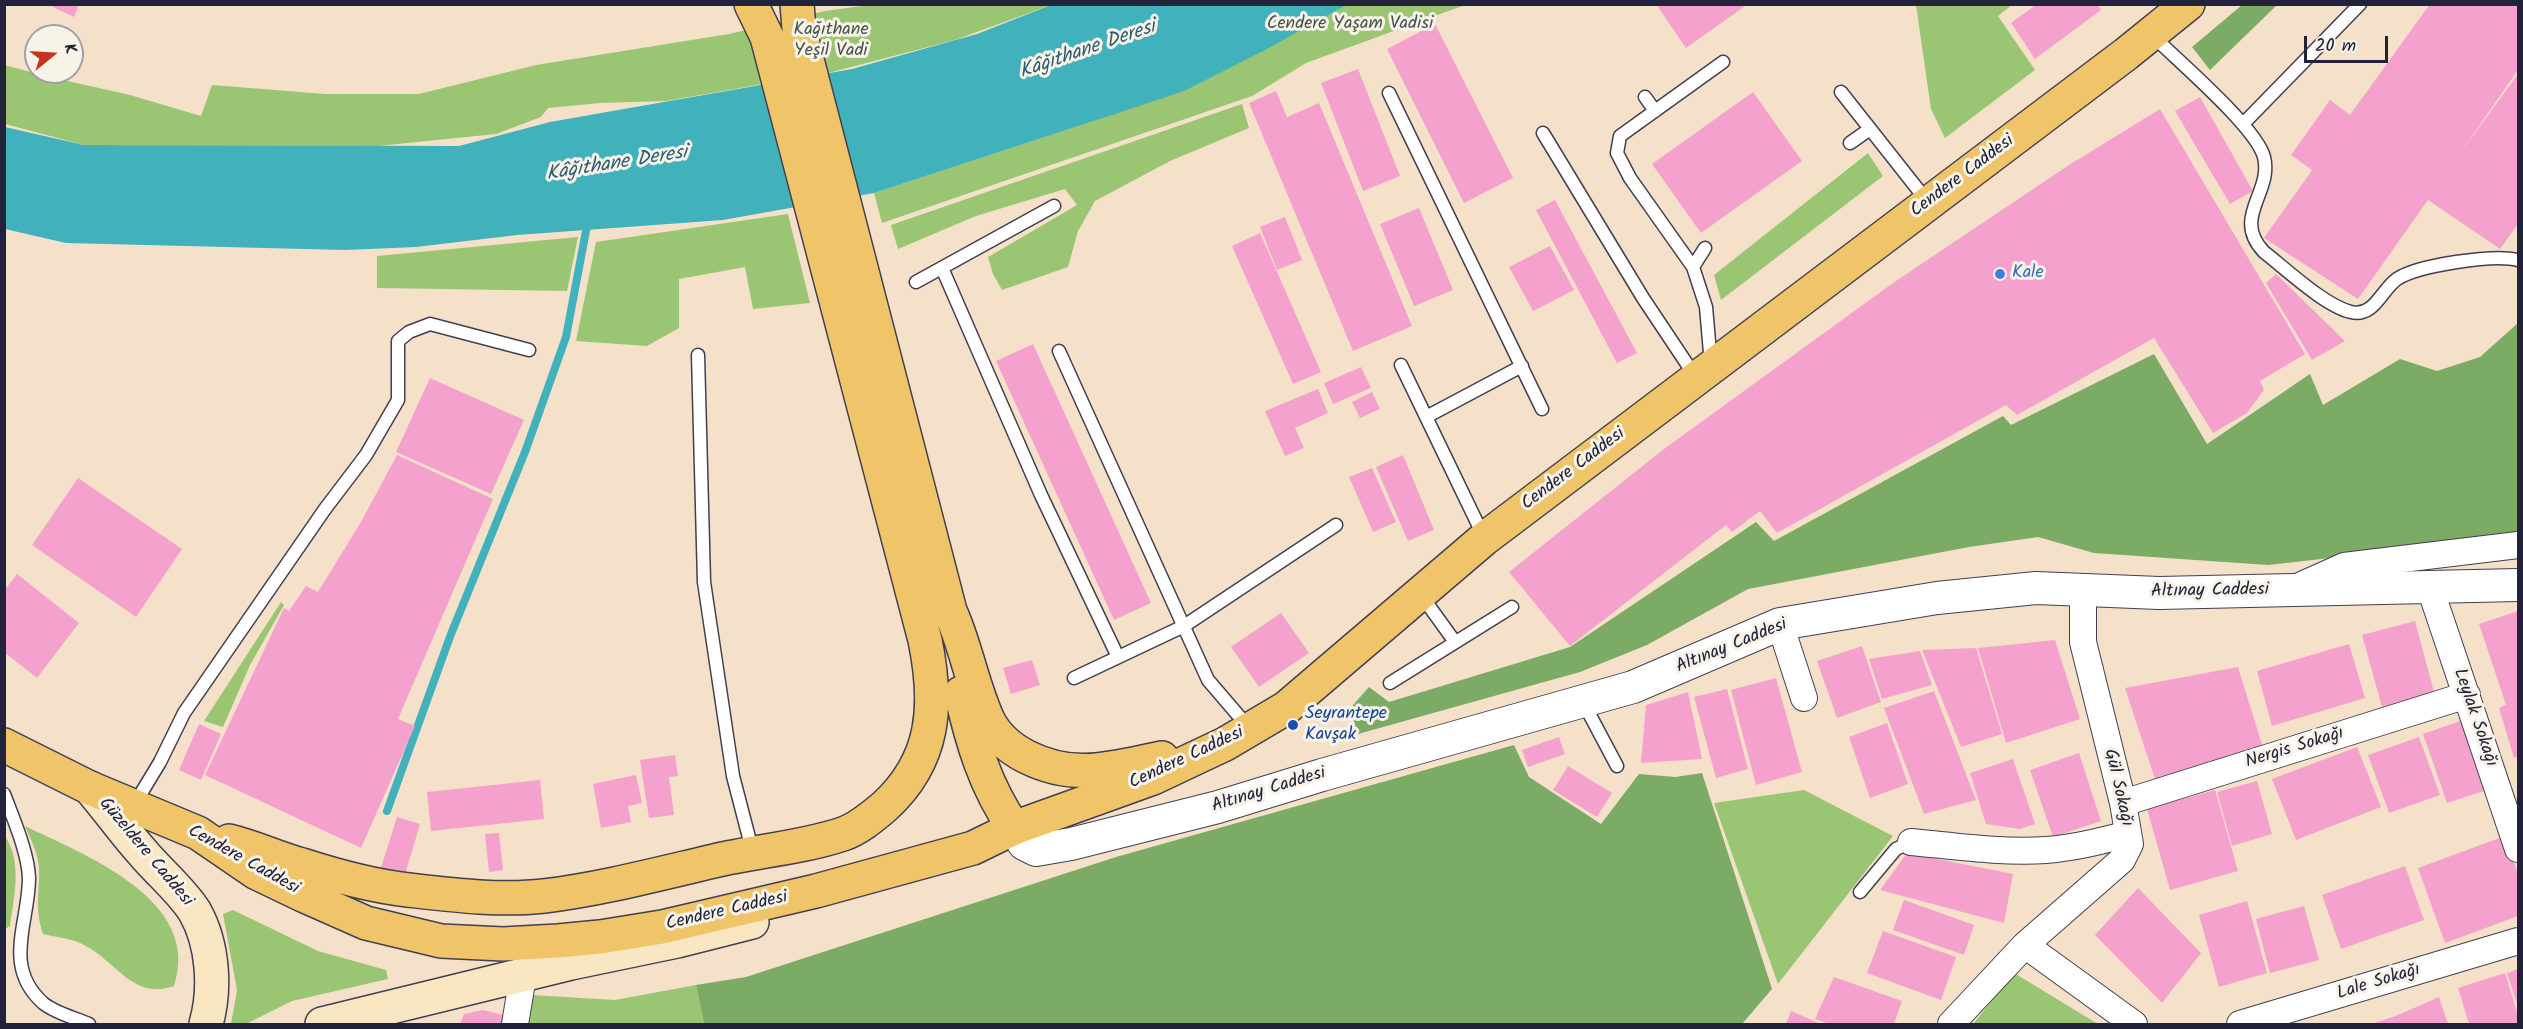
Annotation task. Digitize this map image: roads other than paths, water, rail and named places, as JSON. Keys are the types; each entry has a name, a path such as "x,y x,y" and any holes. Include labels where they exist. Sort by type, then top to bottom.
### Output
{"main road":[{"path":"198,833 249,846 302,865 360,881 407,890 491,897 543,896 628,881 845,834 870,820 896,795 915,768 928,740 932,711 932,678 925,640 767,37 751,4"},
{"name":"Cendere Caddesi","path":"4,745 90,788 198,833 255,872 366,923 441,941 503,944 600,937 662,927 816,891 973,848 1014,828 1153,778 1238,737 1286,708 1484,539 2152,34 2188,4"},
{"path":"798,17 950,611 962,637 989,721 1002,740 1020,754 1038,763 1064,771 1093,771 1238,737"},
{"path":"950,611 950,634 968,725 983,772 1000,807 1014,828"},
{"name":"Güzeldere Caddesi","path":"90,788 141,851 194,910 205,935 211,973 210,1010 206,1024"},
{"path":"322,1024 754,921 816,891"}],"street":[{"path":"2288,591 2344,566 2518,545"},
{"name":"Altınay Caddesi","path":"1014,828 1024,844 1036,850 1050,849 1218,807 1322,775 1633,687 1780,624 1937,598 2036,588 2083,588 2158,593 2518,585"},
{"name":"Gül Sokağı","path":"1951,1024 2025,945 2122,860 2130,844 2123,803 2083,642 2083,588"},
{"name":"Leylak Sokağı","path":"2430,588 2518,849"},
{"path":"1780,624 1804,698"},
{"name":"Nergis Sokağı","path":"2123,803 2467,695"},
{"path":"1911,842 1983,849 2044,850 2083,845 2128,834"},
{"name":"Lale Sokağı","path":"2240,1024 2518,941"},
{"path":"2025,945 2134,1024"},
{"path":"515,1024 523,976"}],"lane":[{"path":"2243,124 2360,4"},
{"path":"2152,34 2243,124 2258,144 2264,158 2265,174 2252,214 2250,228 2254,242 2334,305 2353,313 2369,310 2396,279 2417,270 2475,260 2518,260"},
{"path":"1704,372 1706,307 1693,267 1630,178 1617,153 1620,136 1723,62"},
{"path":"1841,92 1929,203"},
{"path":"1389,93 1542,409"},
{"path":"1645,96 1655,111"},
{"path":"1850,143 1870,129"},
{"path":"1544,133 1642,298 1704,372"},
{"path":"916,282 1054,206"},
{"path":"1693,267 1705,248"},
{"path":"942,268 1041,495 1118,657"},
{"path":"133,806 160,762 184,713 325,509 366,455 398,399 398,341 409,332 430,324 529,350"},
{"path":"1059,351 1208,680 1238,737"},
{"path":"698,355 704,582 733,776 753,853"},
{"path":"1401,365 1484,539"},
{"path":"1426,417 1522,366"},
{"path":"1074,678 1184,626 1336,525"},
{"path":"1420,594 1455,642"},
{"path":"1390,683 1512,607"},
{"path":"1583,701 1617,766"},
{"path":"4,794 19,835 29,876 25,915 18,949 27,984 45,1004 89,1024"},
{"path":"1860,892 1896,849 1911,842"}],"water":[{"name":"Kâğıthane Deresi","path":"1051,5 1346,5 1184,91 874,193 723,220 517,235 416,247 345,250 66,243 5,229 5,127 84,145 459,146 550,122 852,69 977,34"}],"waterway":[{"path":"387,811 451,634 525,452 566,337 588,220"}],"place":[{"name":"Kale","path":"2000,274"},
{"name":"Seyrantepe Kavşak","path":"1293,725"}],"park label":[{"name":"Cendere Yaşam Vadisi","path":"1350,25"},
{"name":"Kağıthane Yeşil Vadi","path":"831,42"}]}
